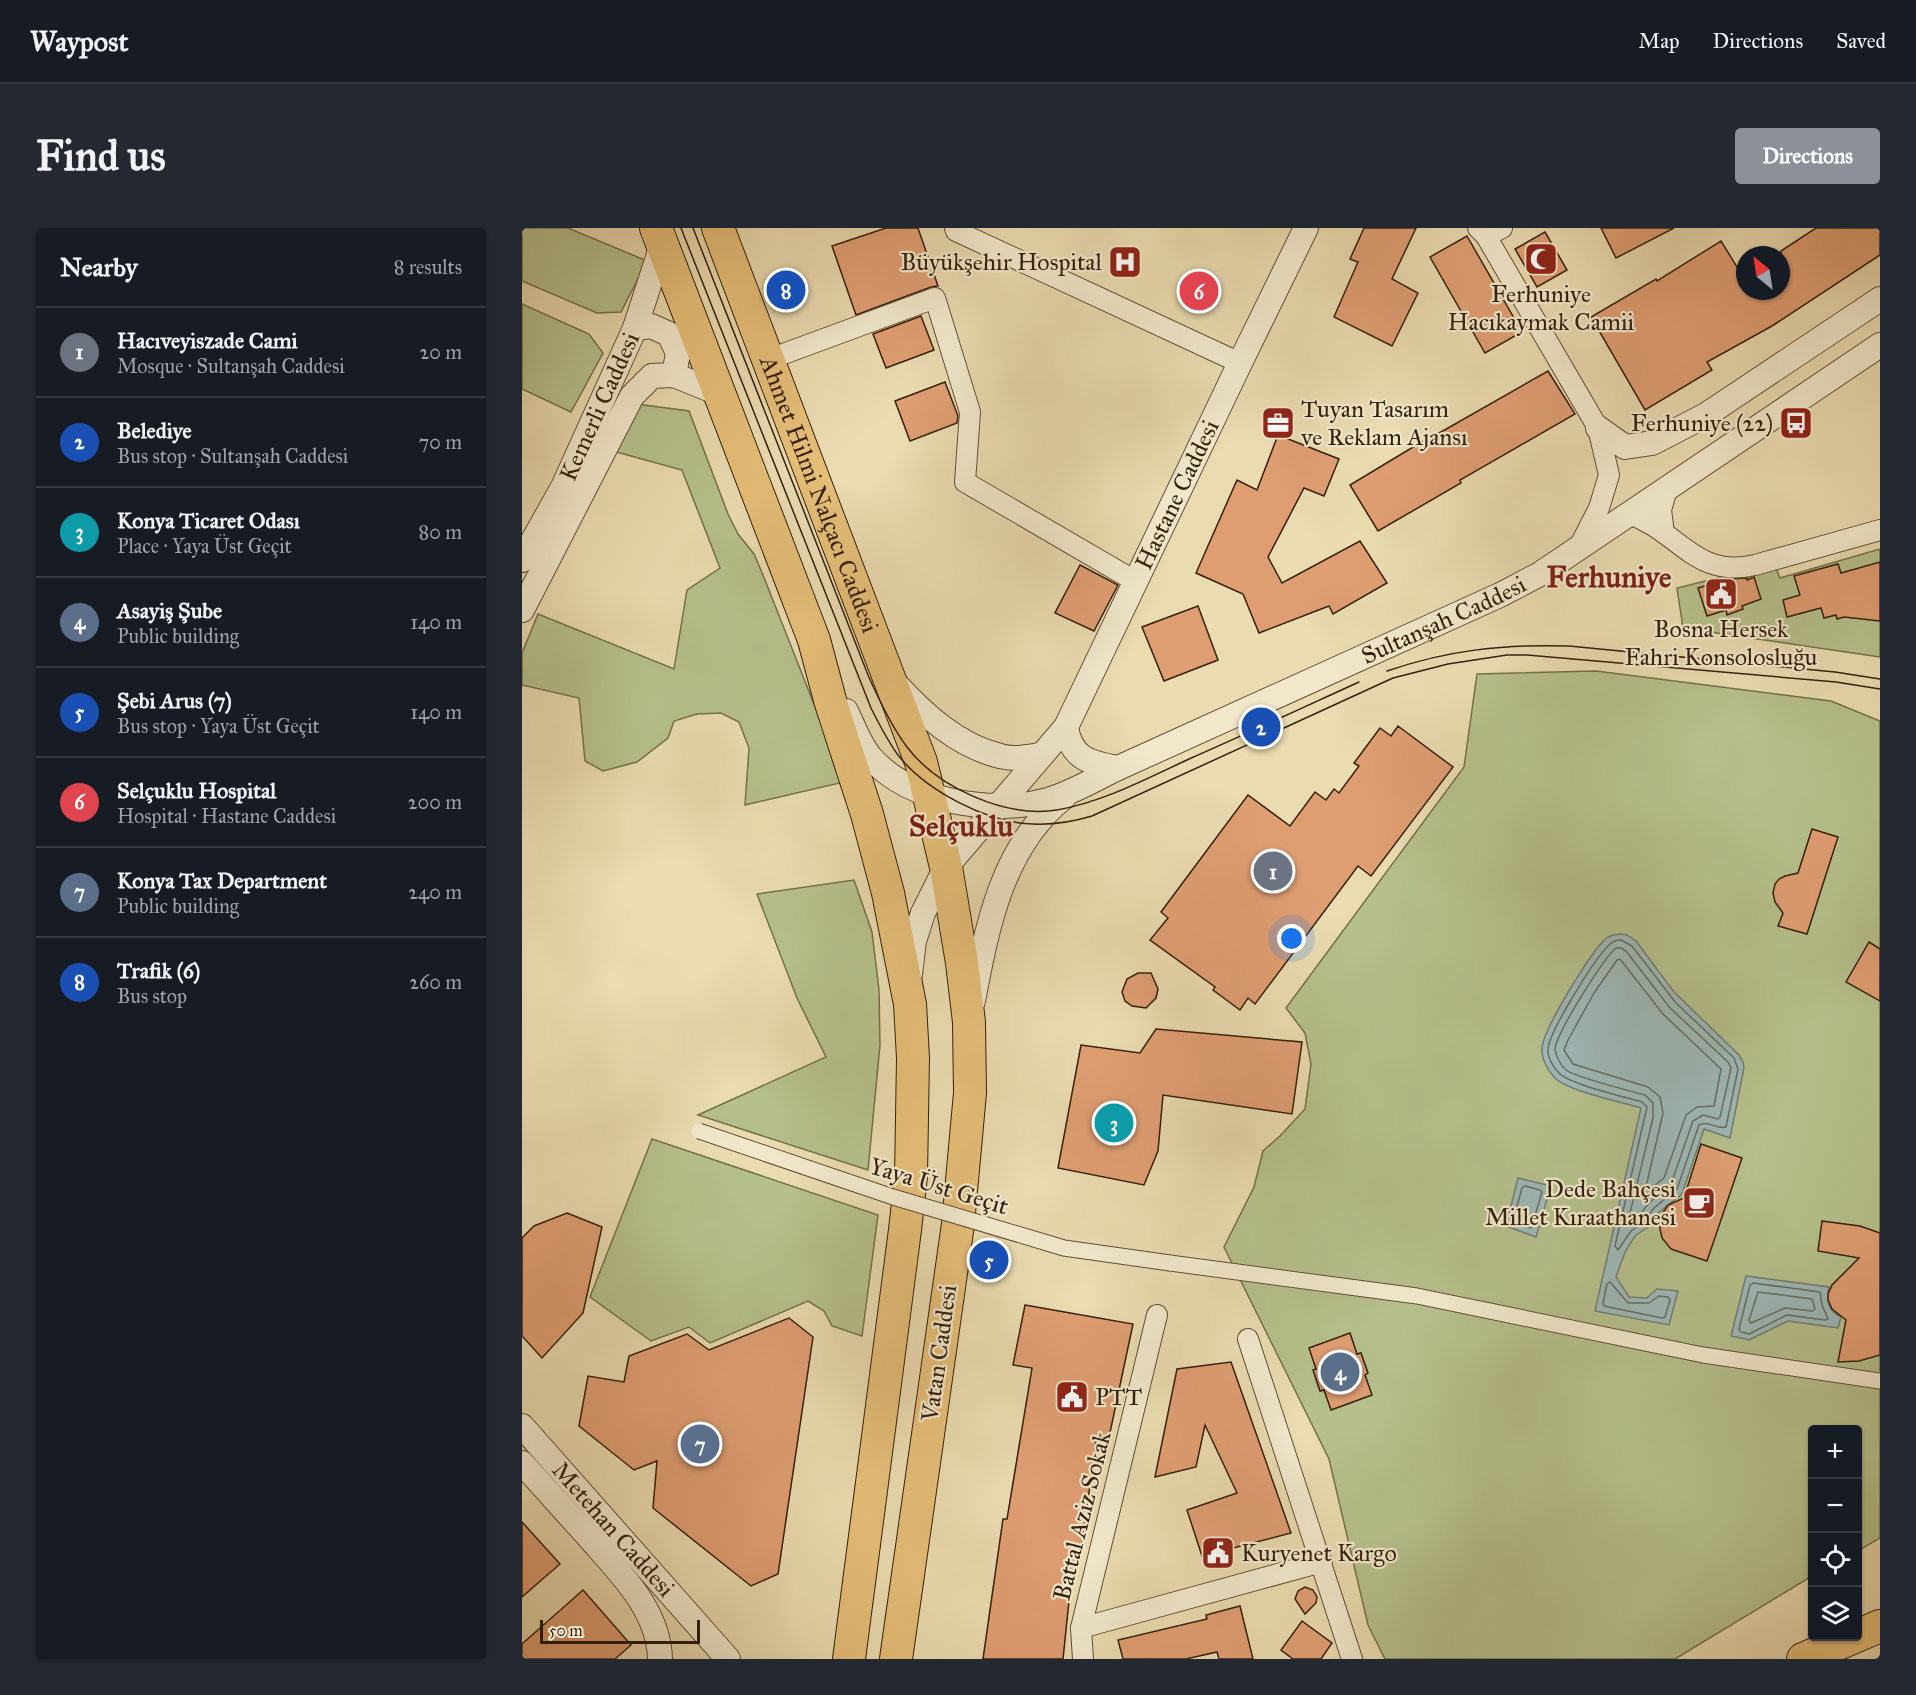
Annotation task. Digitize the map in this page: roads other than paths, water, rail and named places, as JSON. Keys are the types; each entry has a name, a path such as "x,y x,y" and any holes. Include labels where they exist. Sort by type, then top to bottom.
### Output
{"main road":[{"name":"Ahmet Hilmi Nalçacı Caddesi","path":"718,228 890,678 921,762 930,795"},
{"path":"659,236 814,640"},
{"name":"Vatan Caddesi","path":"814,640 830,700 872,831 893,916 910,1004 913,1058 911,1176 848,1655"},
{"name":"Vatan Caddesi","path":"896,1659 958,1224 970,1093 969,1022 955,910 930,795"},
{"path":"1803,1659 1838,1646 1880,1626"}],"street":[{"path":"955,228 956,231 1239,363"},
{"name":"Hastane Caddesi","path":"910,1004 910,969 914,941 923,914 946,867 1066,727 1239,363 1306,228"},
{"path":"1489,231 1598,428 1609,475 1599,508 1579,547"},
{"name":"Kemerli Caddesi","path":"522,560 563,486 635,328 659,236"},
{"path":"767,360 935,297 970,412 965,482 1135,581"},
{"path":"1598,428 1625,447 1652,443 1706,414 1880,298"},
{"path":"635,328 651,326 669,334 678,353 674,375 721,394"},
{"name":"Sultanşah Caddesi","path":"1073,790 1500,595 1540,574 1880,345"},
{"name":"Kemerli Caddesi","path":"522,610 632,396 652,376 674,375"},
{"path":"1664,533 1661,510 1667,489"},
{"path":"1629,514 1639,517 1713,566 1739,569 1851,540 1880,530"},
{"path":"814,640 859,739 870,757 896,780 930,795 998,806 1047,800 1073,790"},
{"path":"890,678 945,730 981,750 1011,758 1041,755"},
{"path":"1066,727 1068,738 1080,756 1089,762 1118,768"},
{"path":"969,1022 984,942 1000,890 1015,855 1028,834 1047,811 1073,790"},
{"name":"Yaya Üst Geçit","path":"699,1131 893,1197 1064,1248 1417,1296 1703,1355 1880,1381"},
{"name":"Battal Aziz Sokak","path":"1083,1659 1081,1628 1157,1315"},
{"path":"1248,1340 1352,1659"},
{"name":"Metehan Caddesi","path":"522,1426 728,1659"},
{"name":"Metehan Caddesi","path":"522,1463 621,1574 640,1599 660,1651"},
{"path":"1081,1628 1322,1562"},
{"path":"1838,1646 1880,1645"}],"water":[{"path":"1621,934 1636,941 1674,992 1739,1055 1744,1068 1730,1138 1704,1129 1682,1194 1658,1213 1648,1227 1635,1236 1625,1252 1616,1277 1629,1297 1647,1298 1657,1289 1678,1291 1669,1325 1595,1311 1641,1108 1582,1091 1560,1082 1547,1068 1542,1052 1551,1024 1581,972 1608,937"},
{"path":"1518,1178 1551,1186 1536,1237 1506,1226"},
{"path":"1746,1276 1829,1287 1829,1305 1833,1312 1841,1317 1838,1328 1788,1321 1749,1340 1731,1336"}],"tram line":[{"path":"681,228 877,720 898,755 910,768 941,792 978,811 997,818 1033,824 1063,823 1092,816 1393,678 1448,664 1507,655 1836,682 1880,689"},
{"path":"693,228 868,675 901,739 920,762 936,775 974,797 995,804 1016,809 1057,810 1124,789 1359,682"},
{"path":"1387,671 1454,653 1499,647 1569,646 1835,672 1880,679"}],"place":[{"name":"Ferhuniye Hacıkaymak Camii","path":"1541,259"},
{"name":"Büyükşehir Hospital","path":"1125,262"},
{"name":"Trafik (6)","path":"786,290"},
{"name":"Selçuklu Hospital","path":"1199,291"},
{"name":"Tuyan Tasarım ve Reklam Ajansı","path":"1278,423"},
{"name":"Ferhuniye (22)","path":"1796,423"},
{"name":"Bosna Hersek Fahri Konsolosluğu","path":"1721,594"},
{"name":"Belediye","path":"1261,727"},
{"name":"Hacıveyiszade Cami","path":"1273,871"},
{"name":"Konya Ticaret Odası","path":"1114,1123"},
{"name":"Dede Bahçesi Millet Kıraathanesi","path":"1699,1203"},
{"name":"Şebi Arus (7)","path":"989,1260"},
{"name":"Asayiş Şube","path":"1340,1372"},
{"name":"PTT","path":"1072,1397"},
{"name":"Konya Tax Department","path":"700,1444"},
{"name":"Kuryenet Kargo","path":"1218,1553"}],"district":[{"name":"Ferhuniye","path":"1609,577"},
{"name":"Selçuklu","path":"961,826"}]}
